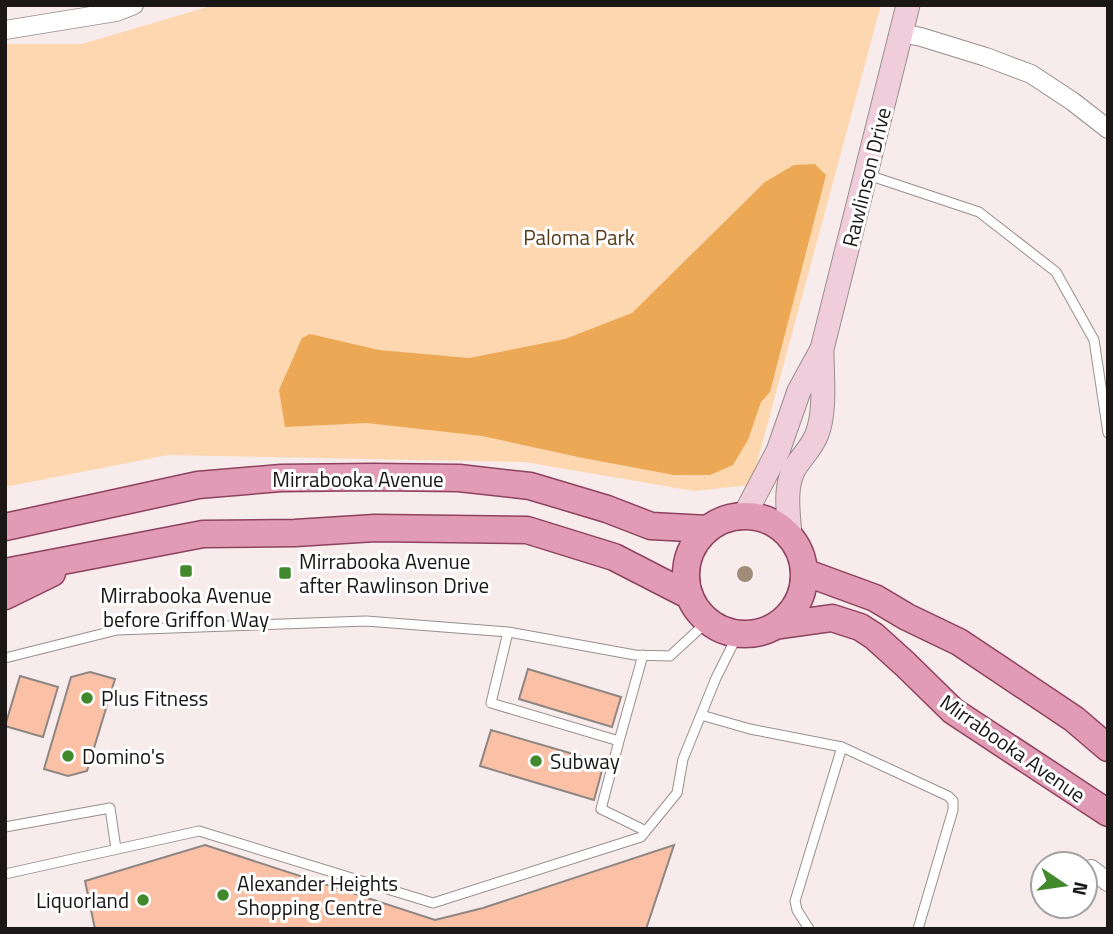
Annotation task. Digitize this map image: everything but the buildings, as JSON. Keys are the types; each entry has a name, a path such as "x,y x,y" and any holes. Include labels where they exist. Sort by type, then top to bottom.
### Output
{"main road":[{"name":"Mirrabooka Avenue","path":"5,527 198,485 281,478 459,478 530,486 607,509 651,526 708,529 725,519 744,516"},
{"path":"744,516 761,518 777,525 790,537 800,553 804,572 797,603 788,616 775,626"},
{"path":"5,572 203,534 295,533 375,528 527,530 614,557 690,596"},
{"path":"708,529 696,542 688,559 686,578 690,596 708,621 738,634"},
{"path":"5,596 96,554"},
{"path":"804,572 875,598 959,642 1074,719 1108,748"},
{"name":"Mirrabooka Avenue","path":"738,634 757,633 775,626 832,618 860,627 895,654 953,711 1108,813"}],"street":[{"path":"5,30 116,12 135,5"},
{"name":"Rawlinson Drive","path":"790,537 790,484 793,472 813,443 820,424 822,349 908,5"},
{"path":"901,33 973,52 1031,74 1108,129"},
{"name":"Rawlinson Drive","path":"744,516 778,451 799,391 822,349"}],"lane":[{"path":"867,175 979,212 1056,272 1094,340 1108,433"},
{"path":"5,658 117,630 366,621 508,632 635,655 670,656 708,621"},
{"path":"508,632 491,703 619,741"},
{"path":"5,874 199,831 433,903 641,837 677,793 683,759 716,678 738,634"},
{"path":"643,655 601,809 646,831"},
{"path":"701,715 750,729 842,747 948,796 953,801 953,810 918,929"},
{"path":"810,929 797,910 795,901 842,747"},
{"path":"5,827 110,808 116,849"}],"green space":[{"name":"Paloma Park","path":"214,5 881,5 751,485 694,491 525,462 168,455 5,487 5,44 82,44"}],"shaded area":[{"path":"815,164 826,175 770,392 761,402 748,440 733,465 710,475 674,475 482,436 367,423 285,427 279,390 302,338 310,334 379,350 469,358 565,339 632,313 765,182 794,165"}],"place":[{"name":"Mirrabooka Avenue before Griffon Way","path":"186,571"},
{"name":"Mirrabooka Avenue after Rawlinson Drive","path":"285,573"},
{"name":"Plus Fitness","path":"87,698"},
{"name":"Domino's","path":"68,756"},
{"name":"Subway","path":"536,761"},
{"name":"Alexander Heights Shopping Centre","path":"223,895"},
{"name":"Liquorland","path":"143,900"}]}
